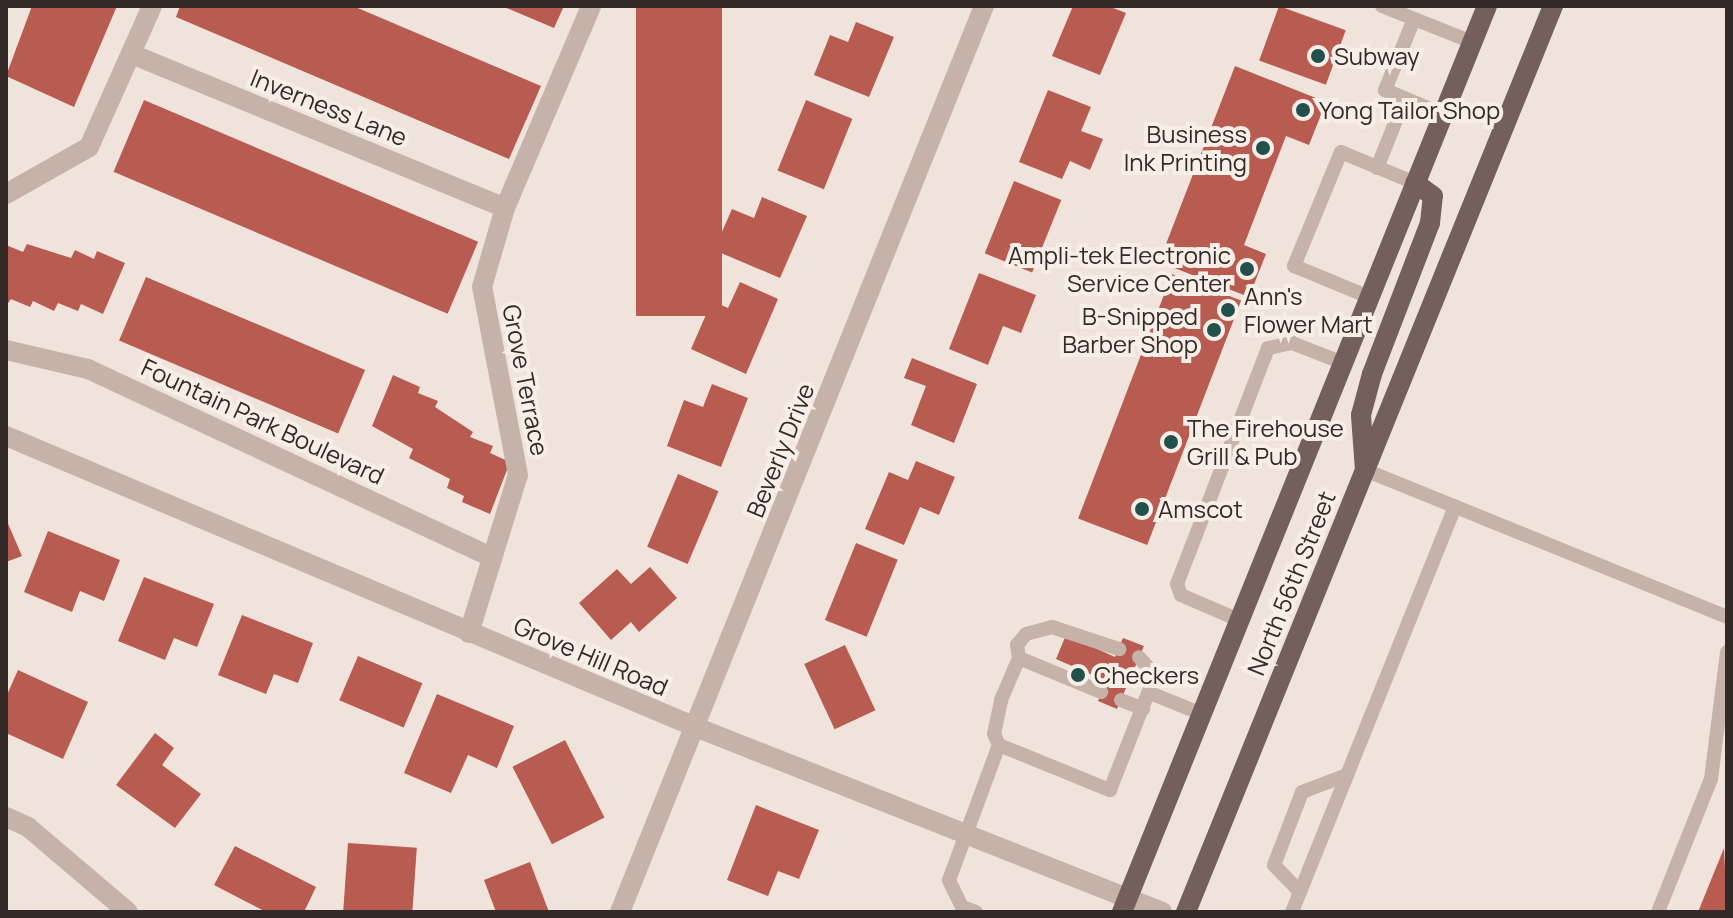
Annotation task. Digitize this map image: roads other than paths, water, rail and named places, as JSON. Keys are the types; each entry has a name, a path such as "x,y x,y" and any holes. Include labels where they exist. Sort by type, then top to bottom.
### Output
{"main road":[{"name":"North 56th Street","path":"1125,905 1487,6"},
{"name":"North 56th Street","path":"1186,912 1549,10"},
{"path":"1365,470 1360,443 1368,388 1430,223 1433,196 1415,183"}],"street":[{"path":"6,194 89,147 134,55 152,6"},
{"name":"Grove Terrace","path":"469,633 518,475 482,287 505,208 591,6"},
{"name":"Beverly Drive","path":"620,912 698,728 984,6"},
{"name":"Inverness Lane","path":"134,55 505,208"},
{"name":"Fountain Park Boulevard","path":"6,350 88,369 492,557"},
{"name":"Grove Hill Road","path":"6,436 698,728 964,833 1125,905 1162,912"},
{"path":"6,817 28,827 128,912"}],"lane":[{"path":"1382,6 1472,42"},
{"path":"1414,19 1385,90 1442,114"},
{"path":"1377,168 1405,98"},
{"path":"1369,297 1294,266 1341,152 1415,183"},
{"path":"1239,620 1181,595 1177,584 1268,348 1278,343 1343,363"},
{"path":"1365,470 1727,617"},
{"path":"1292,912 1455,507"},
{"path":"1119,649 1052,627 1026,634 1017,645 1019,658 1001,700 994,734 999,745 1110,790 1150,693 1153,668 1139,657"},
{"path":"1658,912 1711,779 1727,652"},
{"path":"1019,658 1101,692"},
{"path":"1150,693 1202,714"},
{"path":"1121,700 1143,709"},
{"path":"976,912 962,907 949,880 999,745"},
{"path":"1300,892 1274,865 1302,792 1347,775"}],"place":[{"name":"Subway","path":"1318,56"},
{"name":"Yong Tailor Shop","path":"1303,110"},
{"name":"Business Ink Printing","path":"1263,148"},
{"name":"Ampli-tek Electronic Service Center","path":"1247,269"},
{"name":"Ann's Flower Mart","path":"1228,310"},
{"name":"B-Snipped Barber Shop","path":"1214,330"},
{"name":"The Firehouse Grill & Pub","path":"1171,442"},
{"name":"Amscot","path":"1142,509"},
{"name":"Checkers","path":"1078,675"}]}
